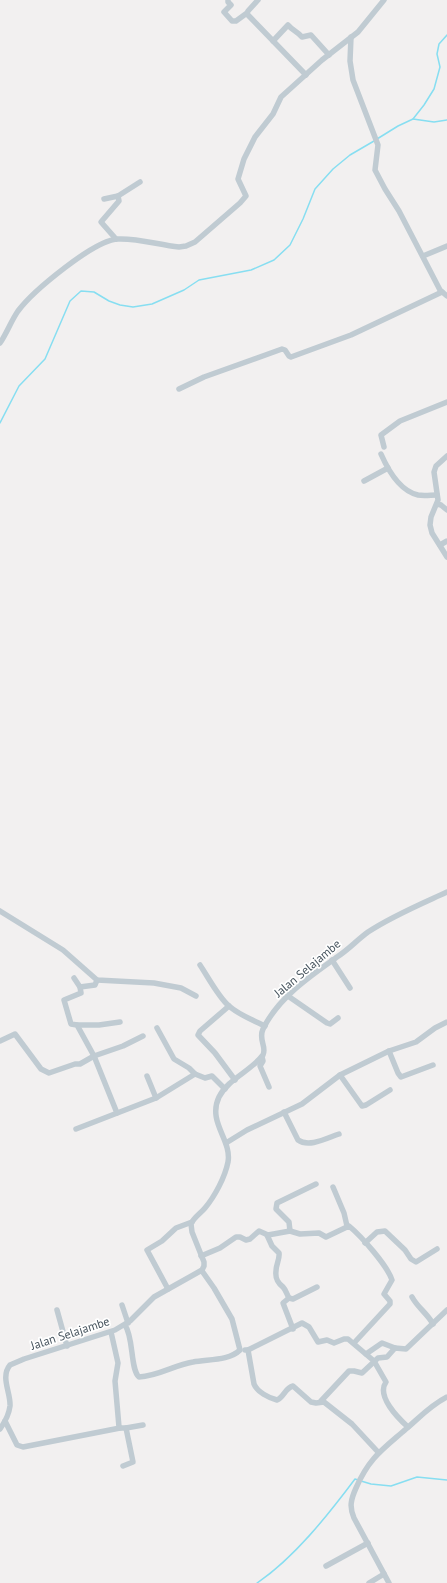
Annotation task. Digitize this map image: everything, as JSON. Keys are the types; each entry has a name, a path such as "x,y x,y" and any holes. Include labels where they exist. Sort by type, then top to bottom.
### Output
{"street":[{"path":"228,0 231,5 224,12 231,20 236,21 247,13 258,0"},
{"path":"0,343 8,331 15,315 36,293 90,250 101,244 116,239 127,239 179,247 186,246 195,242 245,198 246,194 238,179 242,166 251,144 260,129 273,114 281,97 352,37 364,25 384,0"},
{"path":"247,13 306,75"},
{"path":"273,41 288,25 302,37 311,34 329,55"},
{"path":"178,389 204,377 282,349 285,350 288,356 291,356 343,338 444,294 399,211 376,174 375,165 378,145 353,80 350,61 352,37"},
{"path":"104,199 118,196 140,182"},
{"path":"116,239 101,222 119,201 118,196"},
{"path":"423,256 447,246"},
{"path":"384,447 381,435 400,421 447,402"},
{"path":"381,454 388,468 399,483 413,493 419,495 437,495"},
{"path":"447,456 436,466 434,472 437,504 431,517 430,525 432,533 447,557"},
{"path":"364,481 388,468"},
{"path":"437,504 441,504 447,510"},
{"path":"440,545 447,541"},
{"name":"Jalan Selajambe","path":"265,1026 288,996 332,960 381,924 447,892"},
{"path":"0,911 63,950 97,980 154,983 181,988 196,996"},
{"path":"332,960 350,988"},
{"path":"200,965 222,999 229,1006 238,1013 265,1026 261,1037 264,1052 262,1057 263,1061 260,1066 269,1087"},
{"path":"74,978 80,987 81,994 67,998 63,1001 70,1024 99,1025 120,1022"},
{"path":"80,987 95,985 97,980"},
{"path":"288,996 327,1023 330,1024 338,1018"},
{"path":"229,1006 200,1031 198,1035 215,1053 235,1080"},
{"path":"226,1143 247,1130 302,1104 340,1075 389,1051 416,1042 435,1028 447,1022"},
{"path":"77,1025 94,1056 117,1113"},
{"path":"156,1028 174,1058 195,1074 205,1078 212,1076 224,1089"},
{"path":"0,1041 15,1034 46,1073 75,1064 80,1064 94,1056 123,1046 143,1036"},
{"path":"389,1051 401,1077 433,1065"},
{"path":"168,1289 147,1250 162,1242 176,1228 192,1222 208,1204 225,1173 229,1158 226,1143 218,1125 216,1108 219,1097 224,1089 262,1057"},
{"path":"76,1129 156,1098 195,1074"},
{"path":"340,1075 362,1106 390,1090"},
{"path":"147,1076 156,1098"},
{"path":"284,1112 300,1142 309,1144 339,1134"},
{"path":"290,1231 289,1222 276,1209 276,1204 316,1184"},
{"path":"333,1187 344,1213 347,1226 350,1227 371,1248 391,1278 391,1282 386,1288 384,1294 390,1303 354,1343"},
{"path":"192,1222 192,1232 204,1266 202,1271 232,1319 240,1350"},
{"path":"201,1256 220,1248 236,1237 250,1240 259,1231 267,1235 290,1231 300,1234 319,1233 326,1237 347,1226"},
{"path":"365,1243 377,1232 384,1231 405,1250 410,1259 416,1262 437,1249"},
{"path":"267,1235 272,1246 279,1253 276,1270 277,1280 289,1298"},
{"name":"Jalan Selajambe","path":"0,1429 5,1421 10,1406 6,1374 8,1367 24,1359 110,1332 126,1324 151,1299 202,1271"},
{"path":"293,1329 283,1303 289,1298 293,1299 317,1287"},
{"path":"412,1297 433,1324"},
{"path":"122,1305 130,1334 135,1372 139,1377 159,1374 191,1362 229,1356 240,1350 248,1350 304,1324 309,1327 318,1342 327,1340 336,1343 346,1338 354,1343 374,1361 385,1380 382,1388 385,1401 400,1420 408,1427"},
{"path":"57,1310 67,1346"},
{"path":"366,1354 382,1343 395,1348 406,1349 447,1310"},
{"path":"110,1332 118,1363 115,1381 123,1428 133,1463 123,1466"},
{"path":"248,1350 256,1389 277,1400 293,1386 312,1402 316,1403 321,1401 349,1372 354,1371 362,1373 378,1358 387,1357 395,1348"},
{"path":"389,1583 352,1515 351,1503 365,1469 378,1452 433,1405 447,1397"},
{"path":"321,1401 347,1420 378,1452"},
{"path":"5,1421 17,1445 23,1447 143,1425"},
{"path":"326,1566 368,1544"},
{"path":"369,1583 384,1574"}],"waterway":[{"path":"377,139 413,119 424,105 434,89 440,67 437,54 439,44 447,35"},
{"path":"413,119 434,122 447,120"},
{"path":"0,423 19,386 45,359 70,301 81,291 94,292 109,301 120,305 133,307 152,304 184,290 199,280 251,270 274,260 290,245 303,219 315,189 333,169 350,155 374,141"},
{"path":"361,1481 371,1484 391,1486 417,1477 447,1480"},
{"path":"257,1583 271,1573 297,1549 334,1507 355,1479 358,1480"}]}
